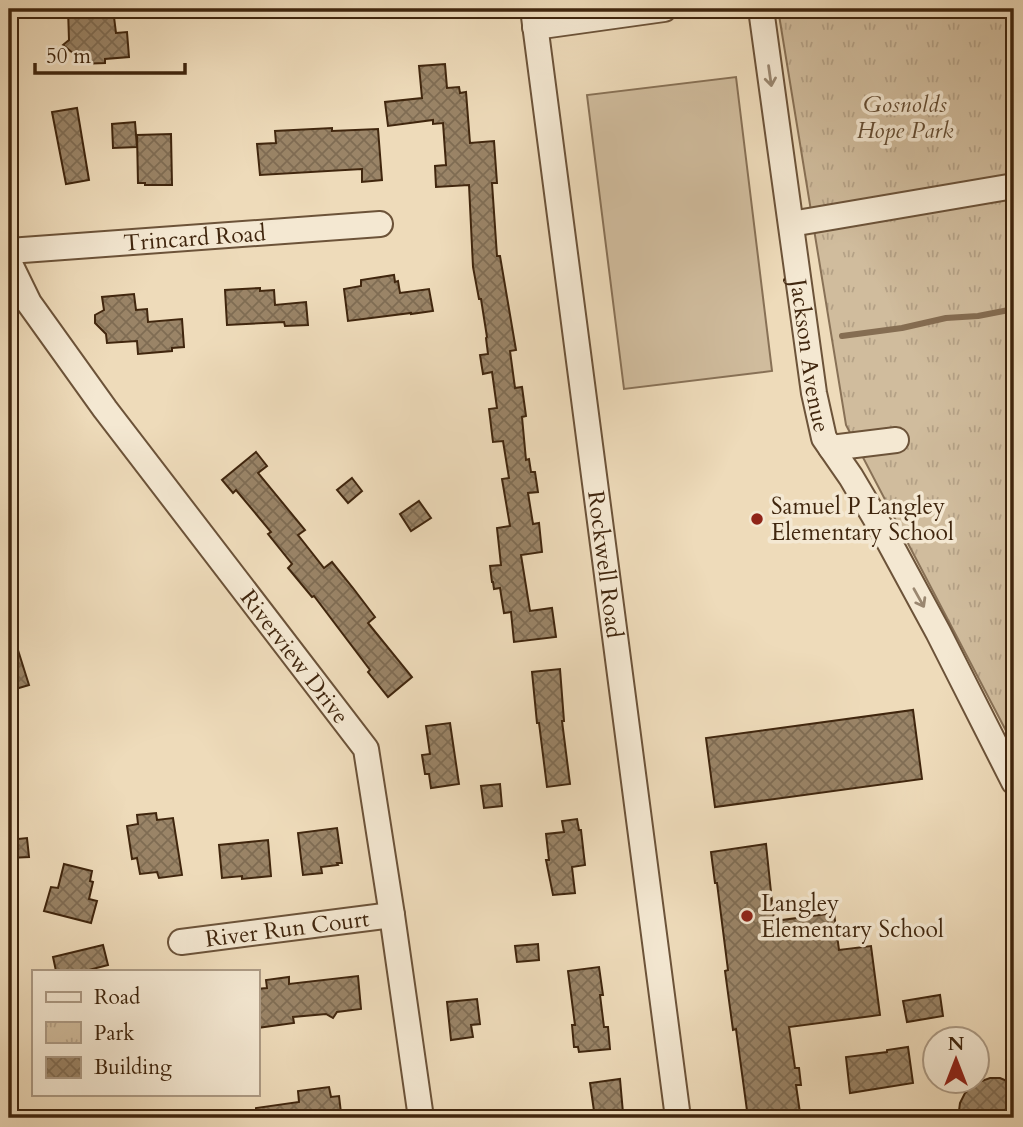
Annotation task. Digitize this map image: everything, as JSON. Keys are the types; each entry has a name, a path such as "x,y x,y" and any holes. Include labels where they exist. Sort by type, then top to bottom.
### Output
{"street":[{"path":"534,18 664,9"},
{"name":"Jackson Avenue","path":"761,9 814,393 824,438 851,477 925,608 1014,782"},
{"name":"Rockwell Road","path":"534,18 678,1118"},
{"path":"791,224 1014,186"},
{"name":"Trincard Road","path":"9,251 380,224"},
{"name":"Riverview Drive","path":"9,262 29,303 105,409 366,749 421,1118"},
{"path":"831,448 896,440"},
{"name":"River Run Court","path":"181,942 392,915"}],"green space":[{"name":"Gosnolds Hope Park","path":"778,9 1014,9 1014,746 846,425"},
{"path":"736,77 772,371 624,389 587,95"}],"building":[{"path":"68,9 113,9 116,33 127,32 129,57 105,59 105,63 79,64 79,58 63,45 69,40"},
{"path":"445,64 447,88 459,87 460,93 466,92 470,143 494,141 497,183 492,183 497,256 500,256 516,350 510,351 515,388 522,387 526,416 522,417 526,460 529,459 531,472 535,472 538,492 528,493 533,524 539,523 542,552 521,555 530,611 552,608 556,637 514,642 511,612 504,613 500,588 494,589 492,582 490,566 501,565 497,528 510,526 502,479 509,478 503,441 493,442 489,409 497,408 492,372 483,374 480,355 488,354 487,337 473,267 469,185 436,187 435,166 446,165 443,123 433,124 433,120 388,126 385,102 422,98 419,66"},
{"path":"77,108 89,180 66,184 52,112"},
{"path":"135,122 137,147 113,148 112,124"},
{"path":"332,128 332,131 378,129 382,180 362,182 362,169 260,175 257,144 276,143 275,131"},
{"path":"171,134 172,185 138,183 137,135"},
{"path":"394,275 400,293 429,289 433,311 348,321 344,289 361,286 361,280"},
{"path":"260,288 260,291 274,290 275,305 306,302 308,325 285,326 284,322 227,325 225,290"},
{"path":"134,294 136,310 147,309 148,322 182,319 184,347 172,348 172,351 138,354 137,341 107,343 106,334 95,323 95,315 104,310 102,297"},
{"path":"256,452 267,466 258,473 305,530 298,535 324,568 332,562 353,588 375,617 368,623 412,677 388,697 314,596 312,597 288,568 292,564 268,534 271,532 236,490 233,493 222,480"},
{"path":"352,478 362,491 348,503 337,490"},
{"path":"419,501 431,518 411,531 400,514"},
{"path":"12,631 29,685 9,691 9,632"},
{"path":"560,669 562,721 570,784 547,787 532,672"},
{"path":"913,710 922,779 715,807 706,738"},
{"path":"450,723 459,784 431,788 429,774 425,774 422,755 430,754 426,726"},
{"path":"500,784 502,806 484,808 481,786"},
{"path":"156,813 157,820 173,818 182,875 159,878 157,872 140,874 137,858 132,859 127,826 138,824 137,815"},
{"path":"577,819 585,865 572,867 575,893 553,895 546,860 549,860 546,834 564,832 562,821"},
{"path":"337,828 342,863 321,867 322,873 303,875 298,833"},
{"path":"27,838 29,857 9,858 9,840"},
{"path":"268,840 271,876 222,878 219,845"},
{"name":"Langley Elementary School","path":"766,844 774,921 834,913 839,950 871,946 880,1015 789,1027 795,1068 799,1068 801,1085 796,1085 800,1113 748,1118 736,1029 733,1030 725,971 728,970 711,852"},
{"path":"64,864 92,871 90,881 93,882 89,899 97,901 91,923 44,911 51,887 58,888"},
{"path":"538,944 539,960 517,962 515,946"},
{"path":"103,945 108,965 89,970 56,970 53,957"},
{"path":"599,967 604,1027 608,1027 610,1049 579,1052 578,1047 574,1047 572,1025 575,1025 568,971"},
{"path":"358,976 361,1009 337,1012 333,1018 326,1014 293,1017 294,1023 259,1028 259,989 267,988 266,980 289,977 289,984"},
{"path":"940,995 943,1016 907,1022 903,1001"},
{"path":"477,999 480,1024 471,1025 473,1037 451,1040 447,1002"},
{"path":"908,1047 913,1083 850,1093 846,1057"},
{"path":"992,1078 1000,1078 1014,1084 1014,1118 958,1118 964,1096 992,1096"},
{"path":"620,1079 623,1113 617,1113 618,1118 595,1118 590,1083"},
{"path":"329,1087 331,1097 339,1096 341,1113 316,1118 256,1118 256,1108 299,1102 298,1091"}],"waterway":[{"path":"842,336 1014,309"}],"place":[{"name":"Samuel P Langley Elementary School","path":"757,519"},
{"name":"Langley Elementary School","path":"747,916"}]}
